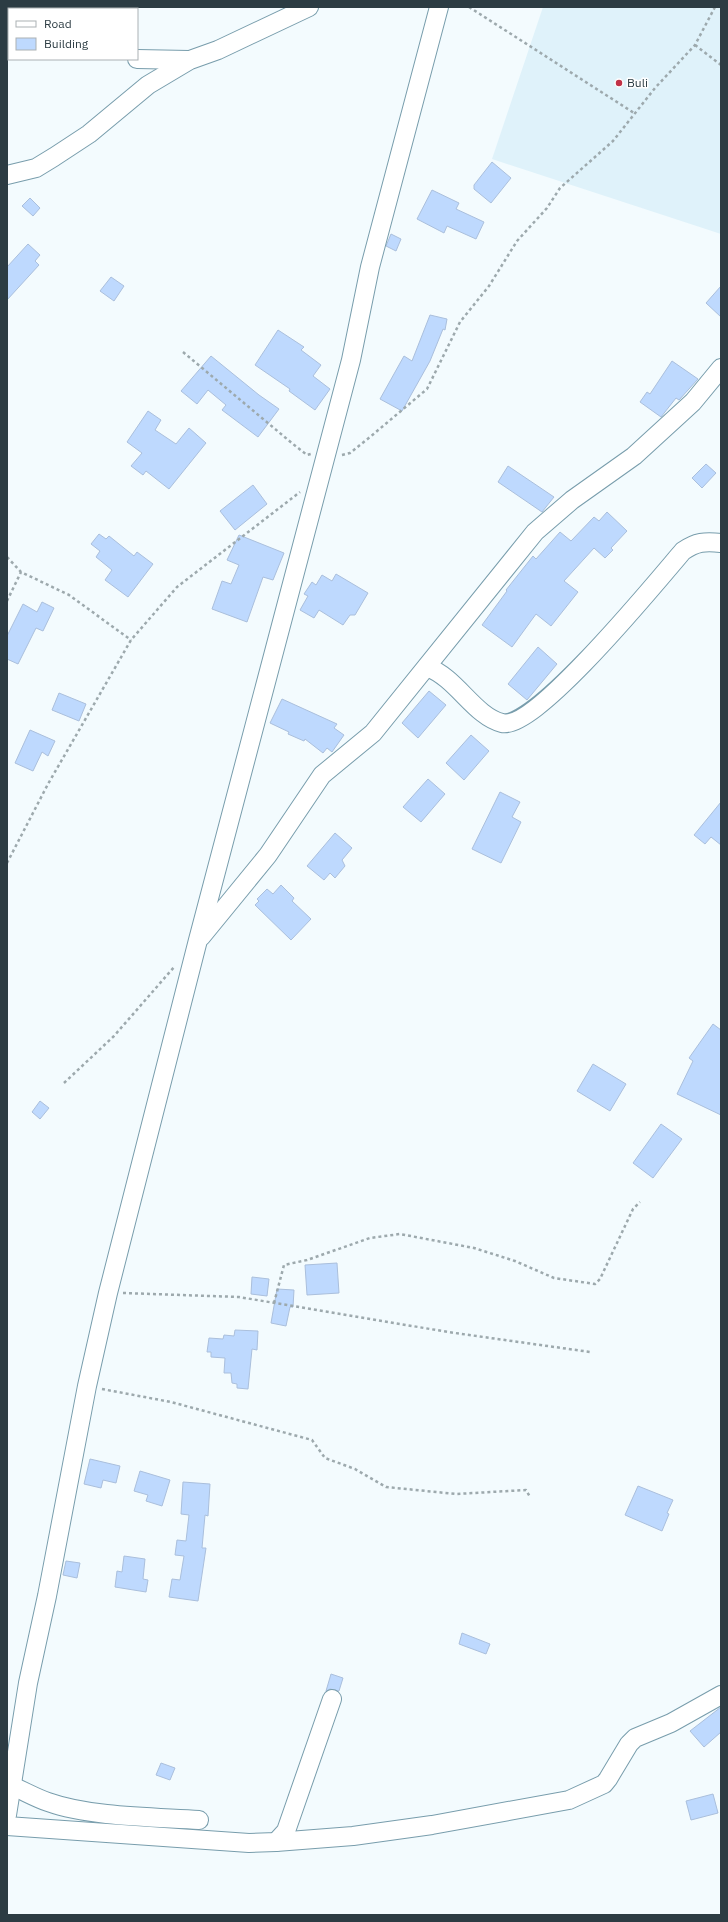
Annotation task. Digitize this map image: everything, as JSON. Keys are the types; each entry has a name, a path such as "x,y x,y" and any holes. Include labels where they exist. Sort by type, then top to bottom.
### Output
{"street":[{"path":"7,175 36,168 54,157 89,134 148,85 190,60 218,50 309,7"},
{"path":"7,1815 28,1683 47,1596 87,1386 108,1293 198,940 351,360 370,267 439,7"},
{"path":"138,58 190,60"},
{"path":"198,940 268,856 322,775 373,733 427,668 535,532 572,500 634,456 693,402 721,368"},
{"path":"427,668 446,677 483,712 493,719 503,723 513,722 524,717 573,675 683,551 694,544 711,542 721,543"},
{"path":"7,1826 249,1843 276,1842 353,1836 432,1825 570,1800 604,1784 629,1744 635,1738 671,1723 721,1694"},
{"path":"276,1842 286,1831 332,1699"},
{"path":"12,1786 48,1802 72,1808 126,1816 199,1820"}],"path":[{"path":"469,7 634,113"},
{"path":"7,863 48,784 131,640 177,587 323,463 350,452 427,389 460,322 489,286 517,241 548,208 560,188 612,141 634,113 695,45 715,7"},
{"path":"695,45 721,65"},
{"path":"183,352 307,455 323,463"},
{"path":"7,557 21,572 69,595 131,640"},
{"path":"7,600 21,572"},
{"path":"64,1083 114,1036 177,964"},
{"path":"274,1303 284,1265 307,1260 370,1238 400,1234 474,1248 515,1261 554,1278 594,1284 600,1279 633,1209 640,1202"},
{"path":"108,1293 239,1297 590,1352"},
{"path":"87,1386 170,1402 312,1440 325,1458 355,1469 386,1488 456,1494 526,1490 530,1497"}],"shaded area":[{"name":"Buli","path":"543,7 721,7 721,234 492,159"}],"building":[{"path":"492,162 511,178 491,203 474,189 474,185"},
{"path":"432,190 459,203 456,209 484,222 476,239 447,226 444,233 417,219"},
{"path":"30,198 40,208 33,216 22,206"},
{"path":"391,234 401,239 396,251 386,246"},
{"path":"28,244 40,255 35,261 39,265 7,300 7,267"},
{"path":"111,277 124,286 114,301 100,291"},
{"path":"721,286 721,317 706,303"},
{"path":"430,315 447,319 445,330 443,329 430,361 402,411 380,399 404,356 412,361"},
{"path":"278,330 304,347 301,350 321,365 313,376 330,389 315,410 289,391 290,389 255,365"},
{"path":"211,356 259,395 279,409 258,437 222,410 226,405 208,390 197,404 181,391"},
{"path":"672,361 698,379 679,400 676,398 661,417 640,402 647,392 650,394"},
{"path":"148,411 161,420 155,430 176,444 189,428 206,443 169,489 146,471 143,475 131,466 142,453 127,442"},
{"path":"706,464 716,473 702,488 692,478"},
{"path":"508,466 554,497 542,512 498,482"},
{"path":"253,485 267,504 235,530 220,511"},
{"path":"607,512 627,531 611,548 613,550 605,558 594,548 564,581 578,592 551,626 536,614 512,647 482,625 507,591 506,590 533,556 536,559 560,532 571,541 594,517 599,521"},
{"path":"99,534 106,539 109,536 134,556 137,552 153,564 128,597 105,580 112,570 96,557 100,551 91,544"},
{"path":"239,535 284,553 273,580 263,577 247,622 212,609 222,581 231,584 239,565 227,560"},
{"path":"336,574 368,593 355,615 350,615 343,625 319,610 314,618 300,610 308,596 304,594 312,582 316,585 322,575 332,581"},
{"path":"42,602 54,608 43,631 36,628 18,664 7,659 7,636 23,604 37,612"},
{"path":"538,647 557,664 527,700 508,684"},
{"path":"429,691 446,705 418,738 402,723"},
{"path":"59,693 86,704 79,721 52,710"},
{"path":"282,699 337,724 334,728 344,735 332,752 327,748 323,753 305,739 304,741 288,734 289,732 270,723"},
{"path":"30,730 55,741 48,756 42,752 33,771 15,763"},
{"path":"471,735 489,751 464,780 446,763"},
{"path":"428,779 445,794 421,822 403,807"},
{"path":"500,792 520,802 512,817 521,822 501,863 472,849"},
{"path":"721,802 721,845 711,837 705,844 694,835"},
{"path":"335,833 352,848 342,860 345,866 335,878 330,873 324,880 307,866"},
{"path":"281,885 294,898 292,901 311,919 291,940 255,905 259,901 257,899 267,889 273,894"},
{"path":"713,1024 721,1030 721,1115 677,1094 693,1061 689,1058"},
{"path":"593,1064 626,1084 610,1111 577,1091"},
{"path":"40,1101 49,1108 40,1119 32,1112"},
{"path":"661,1124 682,1139 653,1178 633,1163"},
{"path":"337,1263 339,1293 307,1295 305,1265"},
{"path":"252,1277 269,1279 267,1296 251,1294"},
{"path":"277,1289 294,1290 293,1307 290,1307 286,1326 271,1323"},
{"path":"235,1330 258,1331 257,1350 252,1349 248,1389 237,1388 237,1384 232,1383 231,1373 224,1373 225,1358 211,1357 211,1352 207,1352 209,1338 223,1339 224,1335 234,1336"},
{"path":"90,1459 120,1466 116,1483 103,1480 101,1488 84,1484"},
{"path":"140,1471 170,1480 162,1506 146,1501 148,1495 134,1491"},
{"path":"183,1482 210,1484 208,1516 205,1515 202,1548 206,1548 198,1601 169,1597 172,1579 180,1580 184,1556 175,1555 177,1540 186,1541 189,1515 181,1514"},
{"path":"638,1486 673,1500 667,1513 669,1514 662,1531 625,1515"},
{"path":"124,1556 145,1559 143,1579 148,1580 146,1592 115,1587 117,1571 122,1572"},
{"path":"66,1561 80,1563 77,1578 63,1575"},
{"path":"462,1633 490,1644 486,1654 459,1644"},
{"path":"331,1674 343,1678 339,1691 330,1689 326,1691"},
{"path":"721,1707 721,1732 704,1747 690,1731"},
{"path":"161,1763 175,1768 170,1780 156,1775"},
{"path":"713,1794 718,1813 691,1820 686,1801"}],"place":[{"name":"Buli","path":"619,83"}]}
